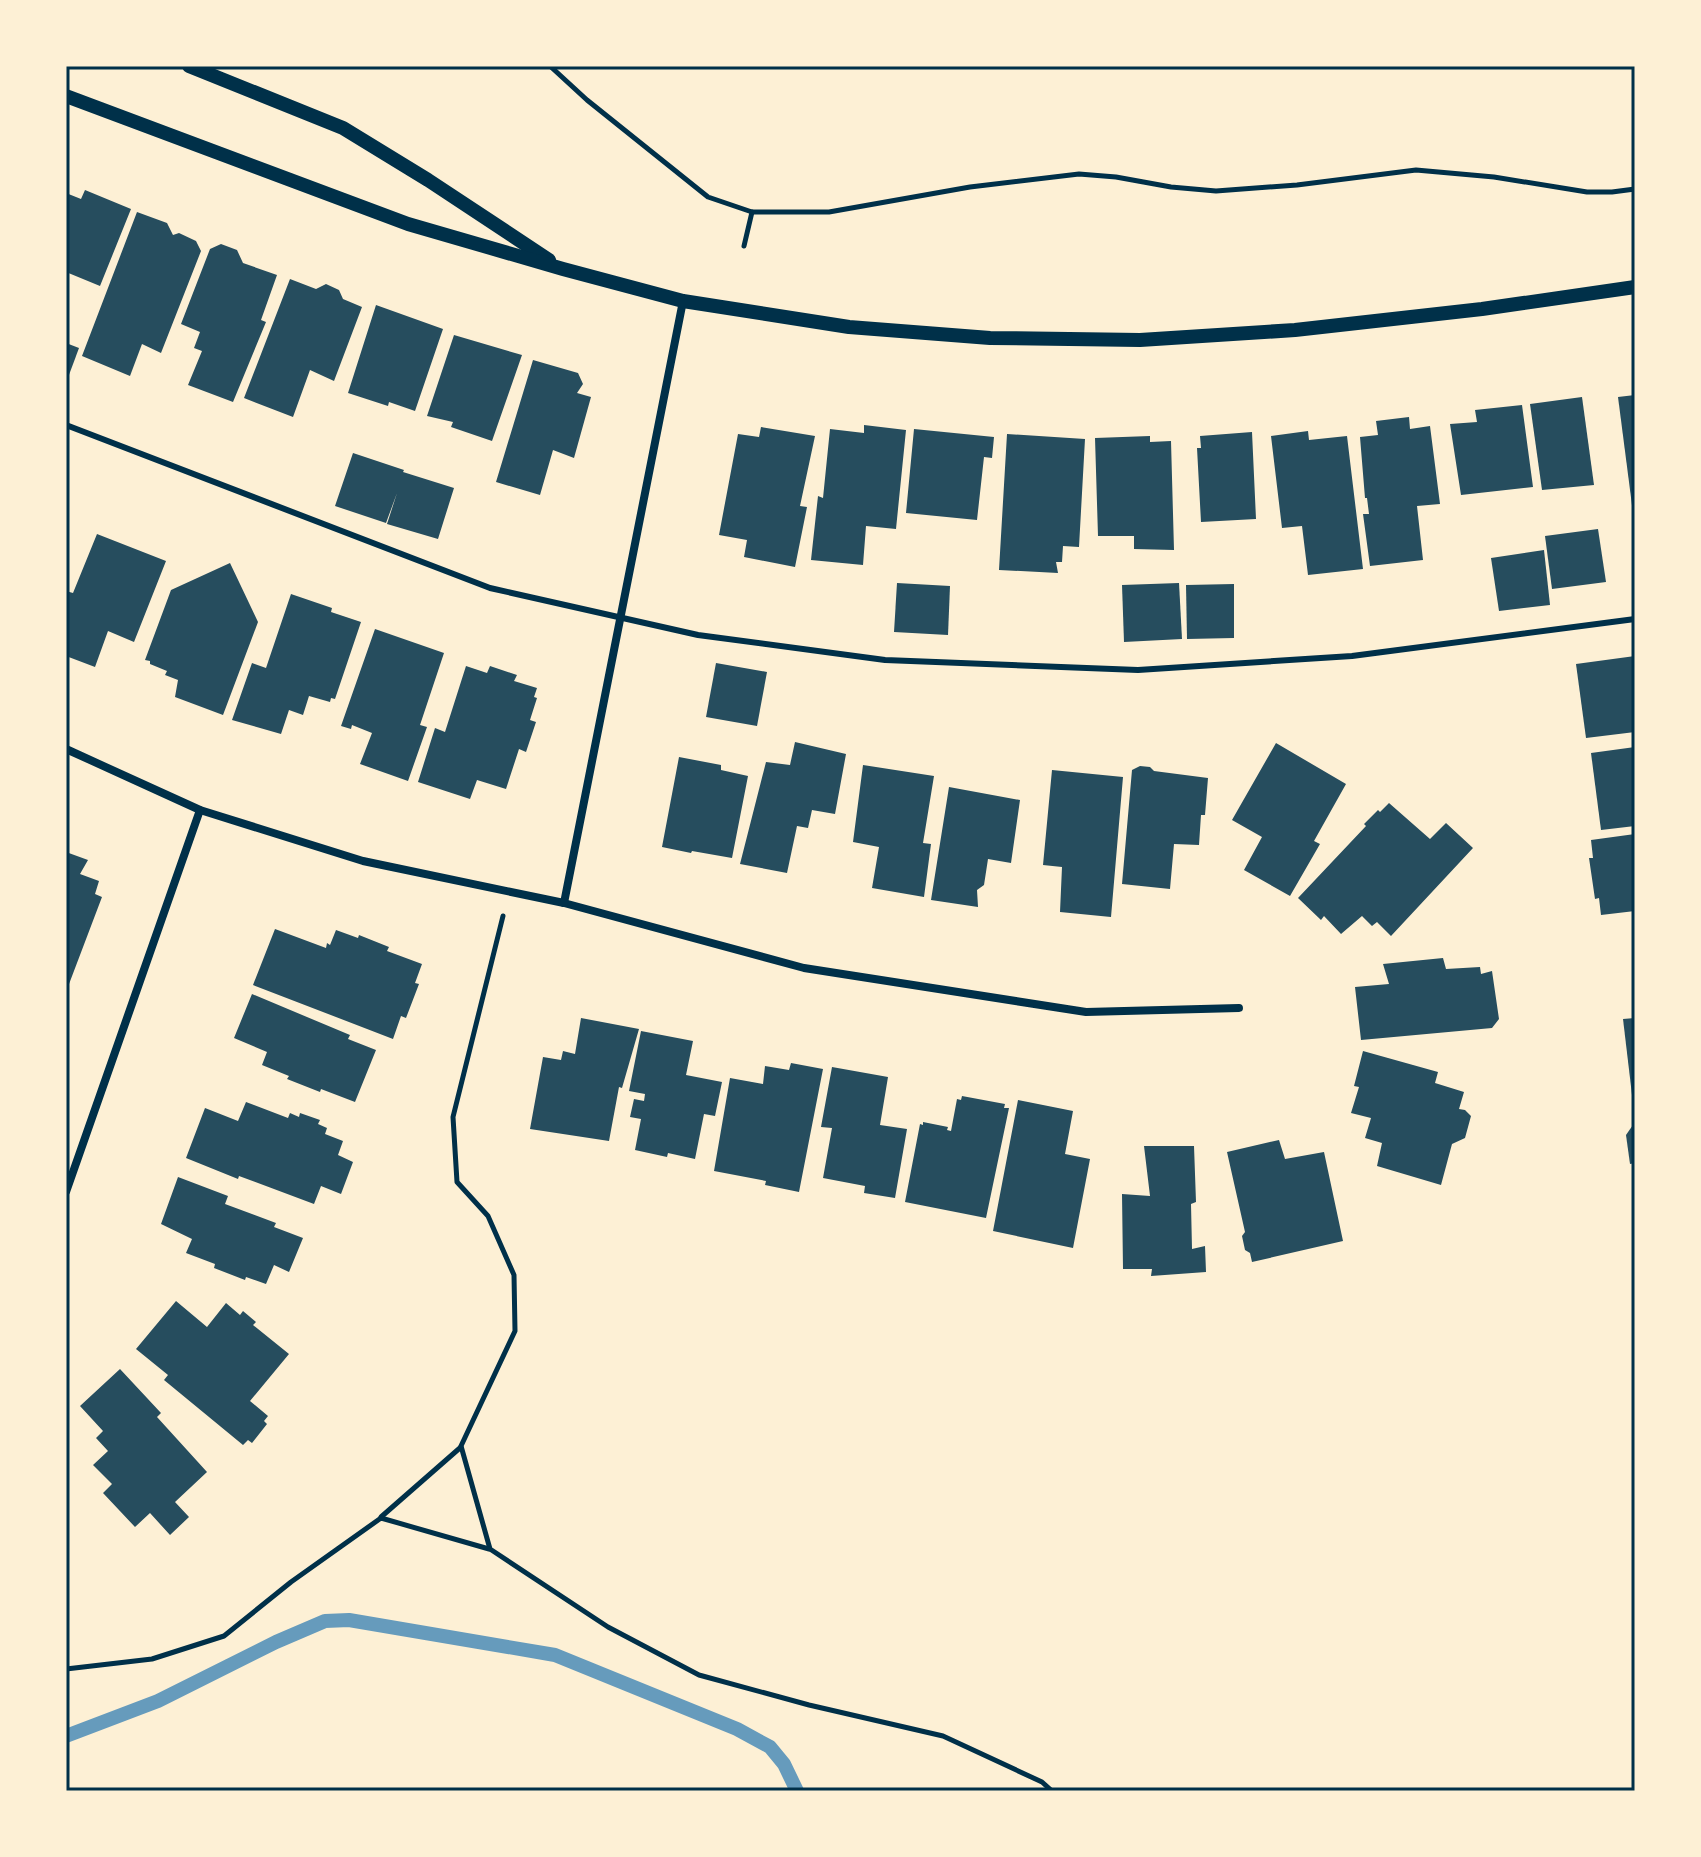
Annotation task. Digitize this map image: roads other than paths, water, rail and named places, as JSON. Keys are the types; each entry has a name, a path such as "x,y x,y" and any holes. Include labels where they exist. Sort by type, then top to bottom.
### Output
{"street":[{"path":"189,66 343,128 563,269"},
{"path":"66,96 408,224 683,301 849,327 990,338 1140,340 1295,330 1482,309 1635,287"},
{"path":"564,903 683,301"},
{"path":"66,749 200,810 363,861 564,903 804,968 1086,1012 1239,1008"},
{"path":"66,1192 200,810"}],"lane":[{"path":"66,425 490,588 698,635 885,660 1138,670 1352,656 1635,619"}],"waterway":[{"path":"66,1736 158,1701 325,1621 349,1620 555,1655 737,1729 770,1747 784,1764 797,1791"}]}
